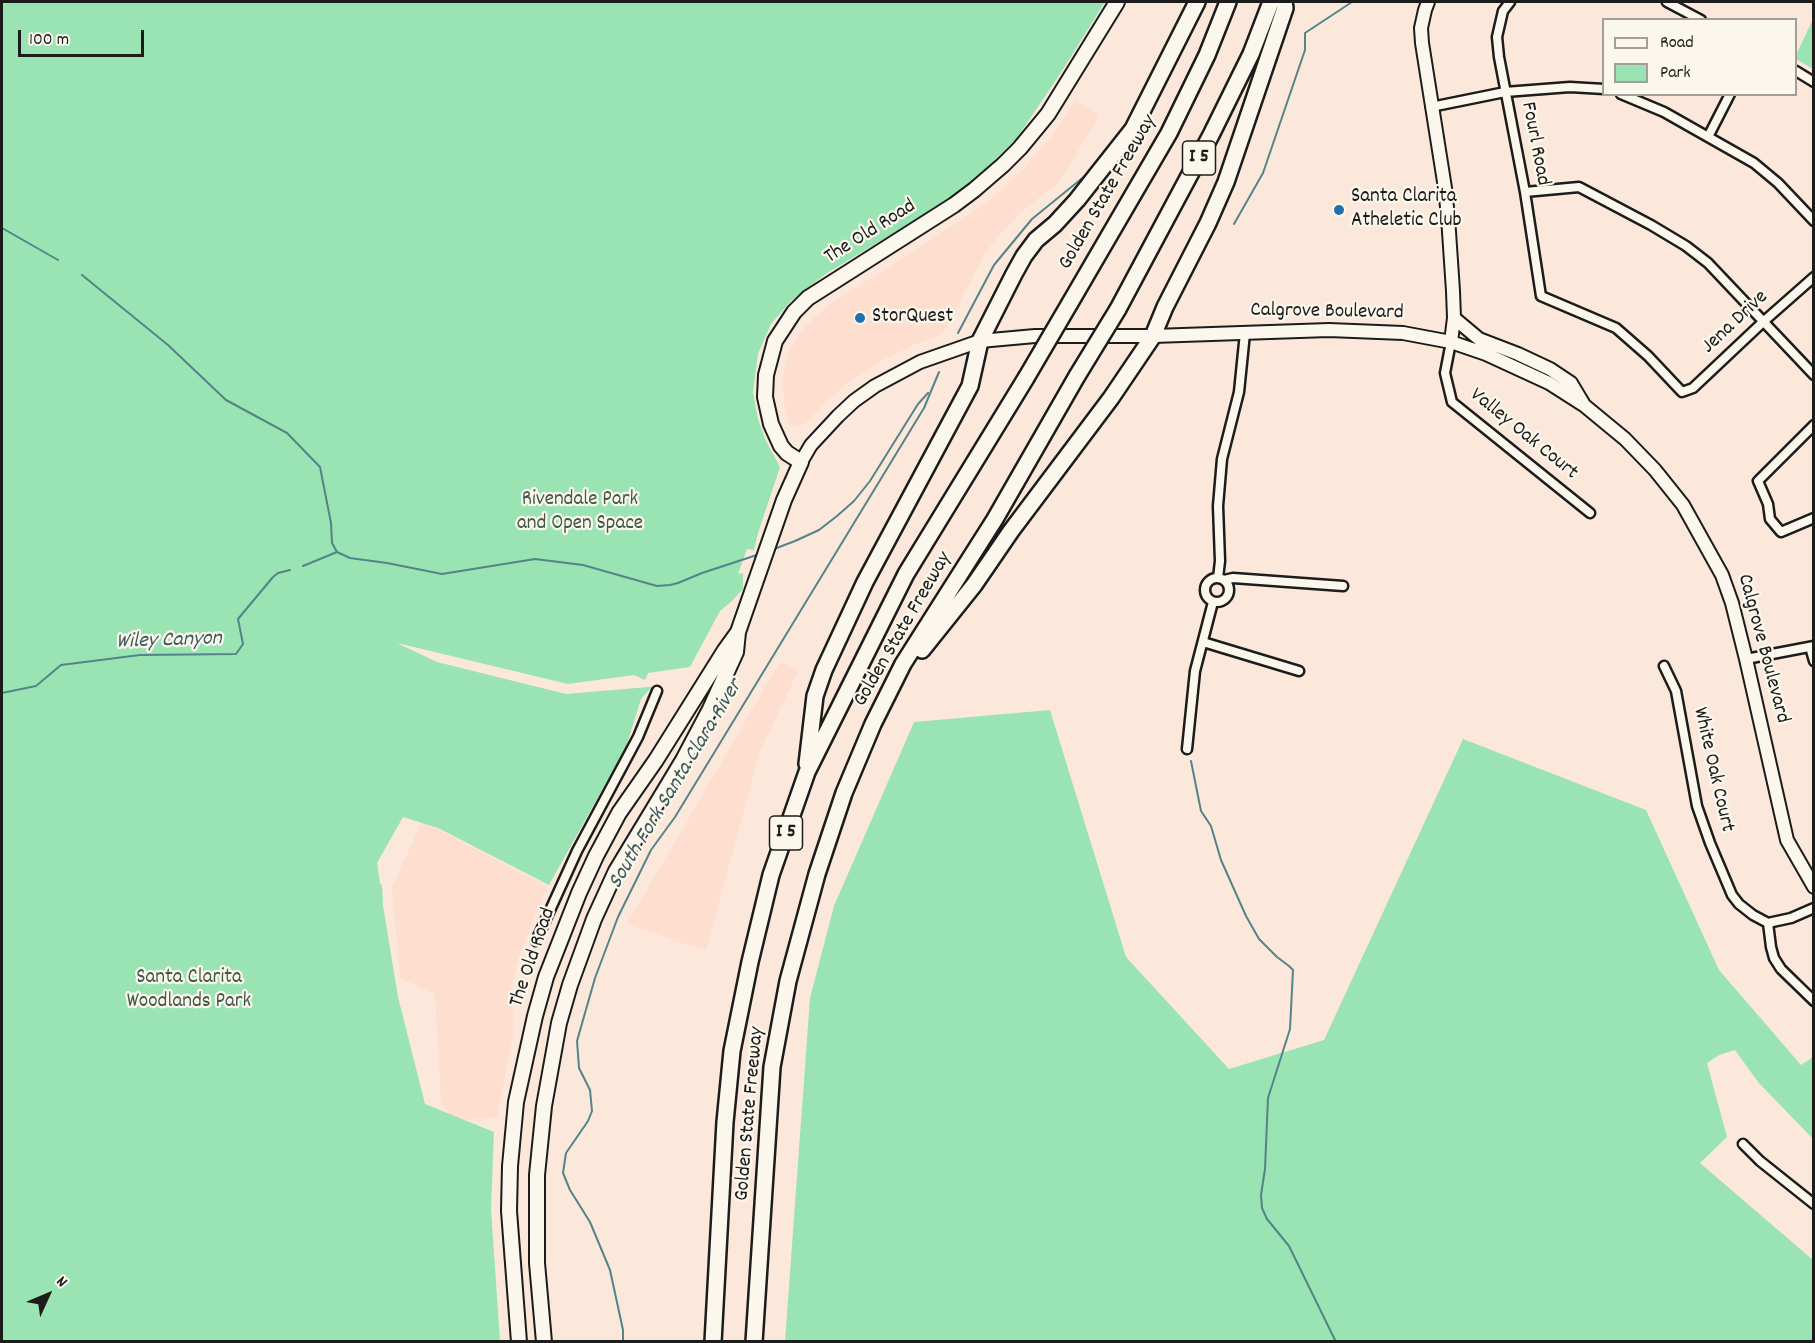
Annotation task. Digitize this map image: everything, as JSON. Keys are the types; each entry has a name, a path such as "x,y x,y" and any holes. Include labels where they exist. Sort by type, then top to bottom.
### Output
{"highway":[{"path":"807,772 815,696 824,670 865,582 970,386 981,341 1023,256 1077,200 1133,129 1197,2"},
{"name":"Golden State Freeway","path":"713,1341 725,1122 732,1051 771,875 807,772 906,574 1026,378 1169,133 1207,55 1228,2"},
{"name":"Golden State Freeway","path":"754,1341 772,1066 788,981 817,874 844,793 873,724 903,664 995,519 1118,309 1216,125 1251,54 1271,2"},
{"path":"890,690 974,585 1011,531 1111,398 1153,336 1226,182 1285,8 1284,2"}],"main road":[{"name":"The Old Road","path":"801,462 787,453 777,439 765,397 769,358 775,341 788,320 808,298 954,205 1004,165 1048,114 1117,2"},
{"path":"738,632 774,528 801,462"},
{"name":"The Old Road","path":"544,1341 537,1263 537,1175 544,1106 559,1023 594,919 616,871 711,709 736,652 738,632"},
{"name":"The Old Road","path":"519,1341 509,1211 510,1166 516,1102 546,977 579,893 619,813 662,751 724,650 738,632"}],"street":[{"path":"1428,2 1421,28 1422,43 1445,188 1454,318 1451,342"},
{"name":"Fourl Road","path":"1510,2 1503,11 1497,37 1541,296 1616,328 1648,356 1682,392"},
{"path":"1667,2 1697,18"},
{"path":"1797,73 1814,82"},
{"path":"1431,107 1505,92 1570,87 1602,89"},
{"path":"1626,96 1664,112 1754,163 1778,183 1814,222"},
{"path":"1708,137 1729,96"},
{"path":"1525,192 1580,187 1686,246 1708,263 1814,375"},
{"name":"Jena Drive","path":"1682,392 1693,388 1814,277"},
{"path":"1454,318 1479,339 1550,369 1570,383 1585,406"},
{"name":"Calgrove Boulevard","path":"801,462 817,438 838,416 875,386 920,362 981,341 1035,336 1153,336 1329,330 1403,333 1451,342 1486,354 1549,383 1585,406 1625,438 1683,505 1722,575 1732,603 1787,840 1814,887"},
{"path":"1245,333 1239,392 1222,459 1218,506 1221,579 1229,589 1226,598 1218,602 1213,602 1206,596 1205,586 1211,579 1221,579 1233,578 1343,586"},
{"name":"Valley Oak Court","path":"1451,342 1445,373 1452,402 1590,513"},
{"path":"1814,425 1758,481 1768,504 1770,519 1781,532 1814,518"},
{"path":"1187,749 1193,686 1213,602"},
{"path":"1203,642 1299,670"},
{"path":"1746,658 1812,647 1814,661"},
{"name":"White Oak Court","path":"1664,666 1676,691 1697,806 1710,843 1732,895 1753,915 1768,923"},
{"path":"536,941 577,851 638,737 657,691"},
{"path":"1814,908 1791,918 1768,923 1774,958 1781,969 1814,1001"},
{"path":"1743,1144 1760,1161 1814,1204"}],"shaded area":[{"path":"1076,100 1100,115 1058,184 1024,209 985,253 943,334 885,359 856,377 828,399 804,425 790,426 782,386 785,364 792,345 801,331 826,307 995,196 1027,165 1050,138"},
{"path":"780,662 798,672 760,751 706,951 627,924"},
{"path":"422,821 547,886 520,954 511,985 514,1030 497,1117 455,1121 441,1103 435,994 400,978 392,888"}],"green space":[{"path":"2,2 1105,2 1017,138 994,161 965,188 827,273 791,301 771,324 758,354 753,392 758,419 766,441 780,467 754,550 747,549 738,574 743,573 743,589 720,611 690,667 648,673 645,680 634,675 568,684 397,643 437,662 566,694 660,686 649,690 641,699 626,747 549,885 438,828 403,817 377,863 398,997 425,1104 494,1132 491,1209 500,1341 2,1341"},
{"path":"1813,19 1813,69 1797,60 1797,53"},
{"path":"1050,710 1126,957 1229,1069 1324,1040 1463,739 1646,810 1719,970 1801,1065 1813,1057 1813,1139 1758,1082 1735,1050 1719,1055 1707,1063 1727,1137 1700,1163 1813,1260 1813,1341 785,1341 810,998 834,906 914,722"}],"waterway":[{"path":"1234,224 1263,173 1305,50 1305,33 1352,2"},
{"name":"South Fork Santa Clara River","path":"958,333 994,265 1032,219 1091,171"},
{"path":"2,228 58,260"},
{"path":"82,275 168,345 226,400 287,433 320,467 331,523 332,543 337,552 350,558 442,574 535,559 583,565 657,586 678,583 760,554"},
{"name":"South Fork Santa Clara River","path":"623,1342 623,1330 610,1270 590,1222 570,1190 563,1173 566,1153 588,1121 592,1111 590,1090 579,1068 577,1041 595,978 618,917 651,850 675,817 924,408 939,372"},
{"path":"774,549 819,530 854,501 870,481 918,404 928,393"},
{"name":"Wiley Canyon","path":"303,566 337,552"},
{"name":"Wiley Canyon","path":"2,693 36,686 61,665 140,655 236,654 243,644 238,619 273,577 290,570"},
{"path":"1191,761 1201,811 1211,826 1221,860 1246,916 1259,939 1293,970 1290,1029 1268,1098 1262,1208 1267,1219 1289,1246 1336,1342"}],"place":[{"name":"Santa Clarita Atheletic Club","path":"1339,210"},
{"name":"StorQuest","path":"860,318"}],"park label":[{"name":"Rivendale Park and Open Space","path":"580,513"},
{"name":"Santa Clarita Woodlands Park","path":"189,991"}]}
